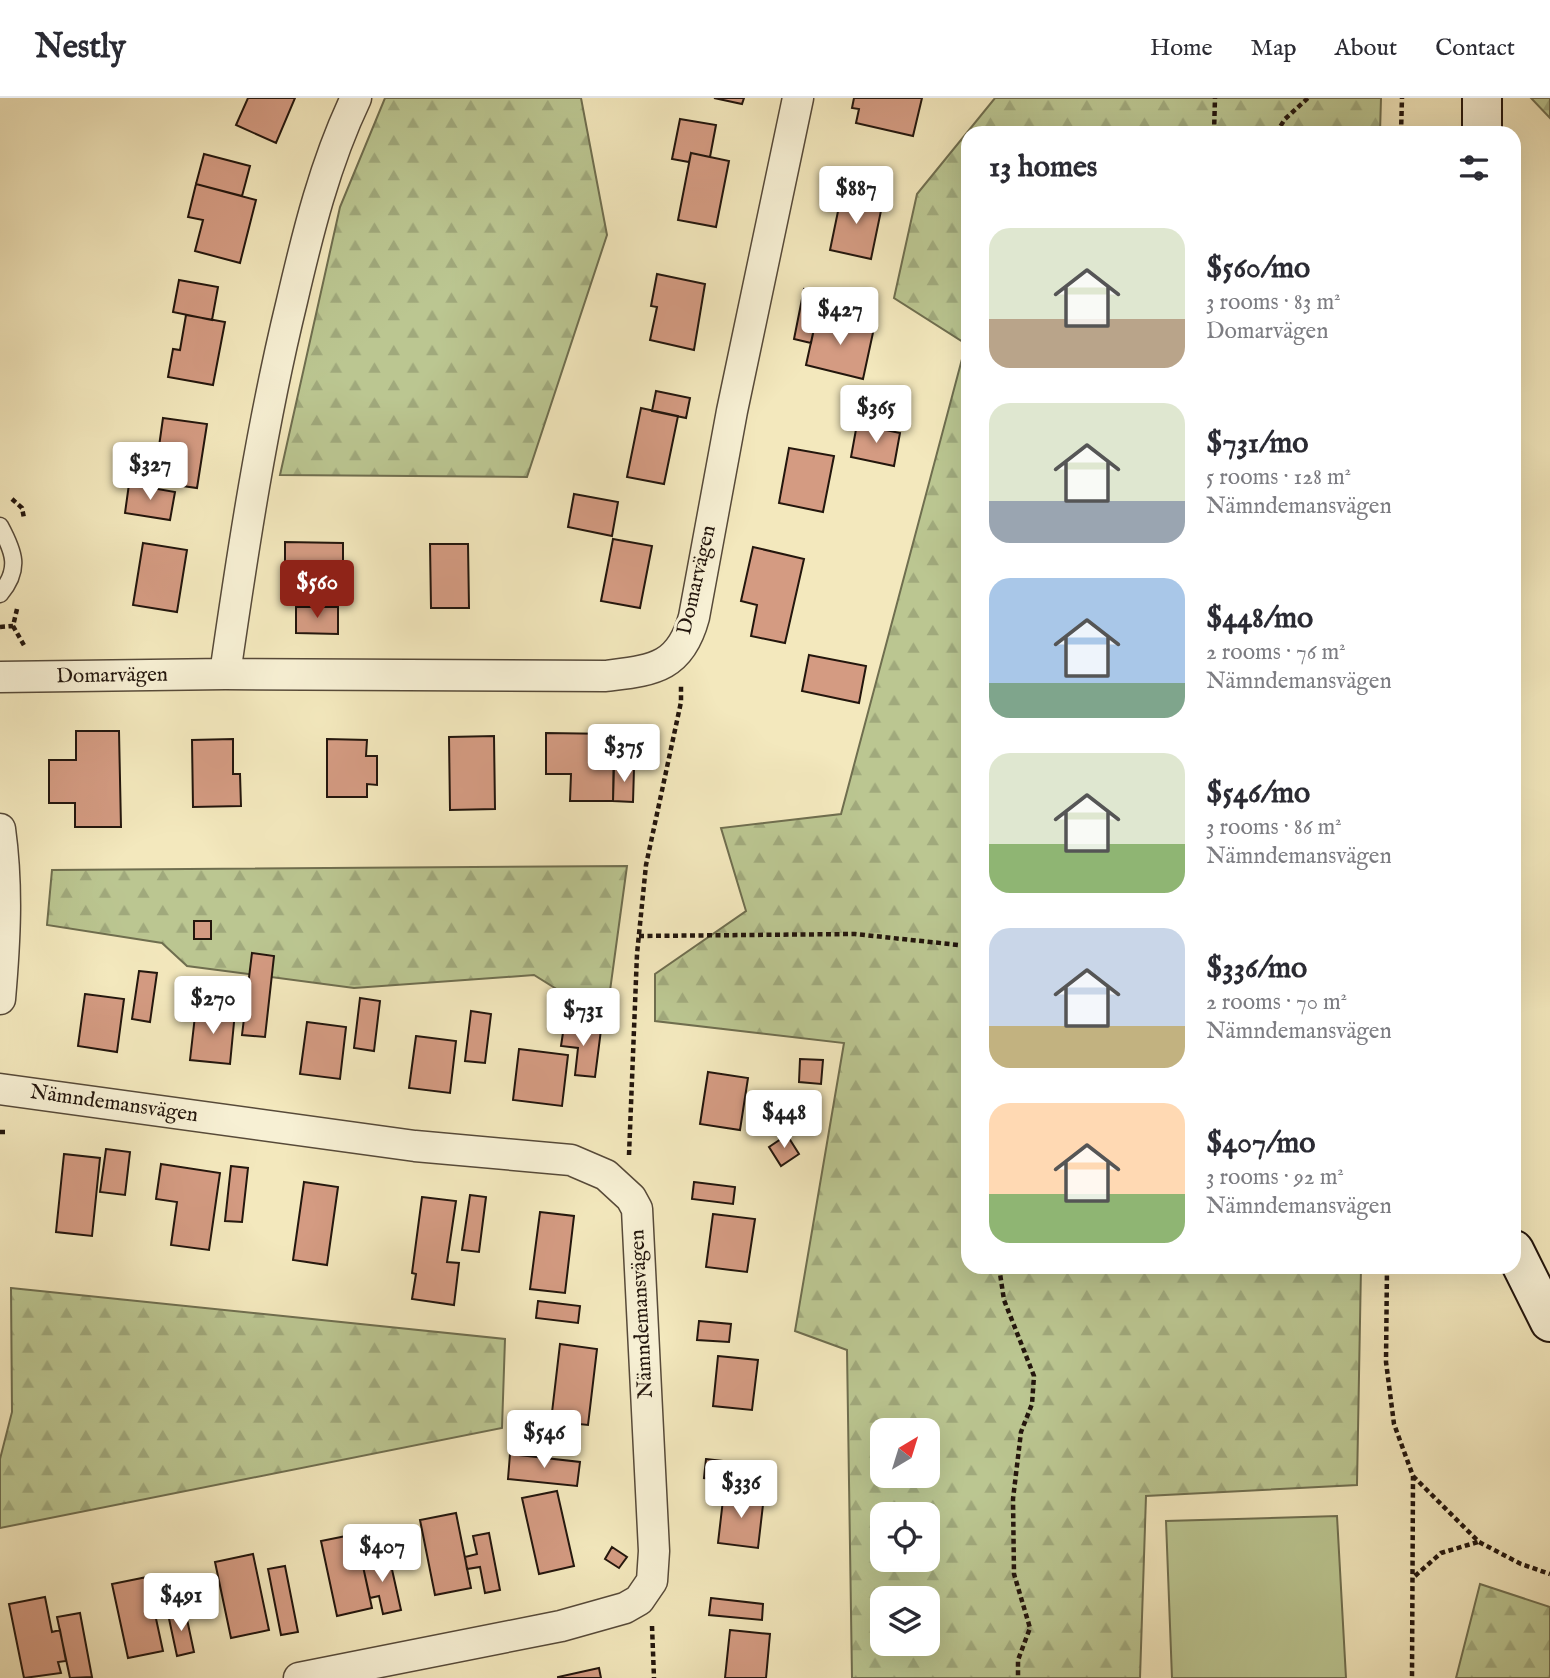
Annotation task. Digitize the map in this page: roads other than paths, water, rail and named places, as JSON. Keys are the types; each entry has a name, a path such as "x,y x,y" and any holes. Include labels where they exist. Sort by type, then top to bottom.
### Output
{"street":[{"path":"225,674 253,487 279,355 325,172 356,98"},
{"name":"Domarvägen","path":"0,677 225,674 606,676 642,673 671,658 682,647 694,617 732,411 798,98"},
{"path":"1482,98 1482,126"},
{"path":"0,829 6,871 6,917 0,999"},
{"name":"Nämndemansvägen","path":"0,1089 415,1146 571,1160 606,1174 631,1198 637,1209 654,1551 652,1581 646,1592 625,1608 561,1626 299,1678"},
{"path":"1521,1264 1550,1322"}],"lane":[{"path":"0,526 14,552 11,581 0,594"}]}
